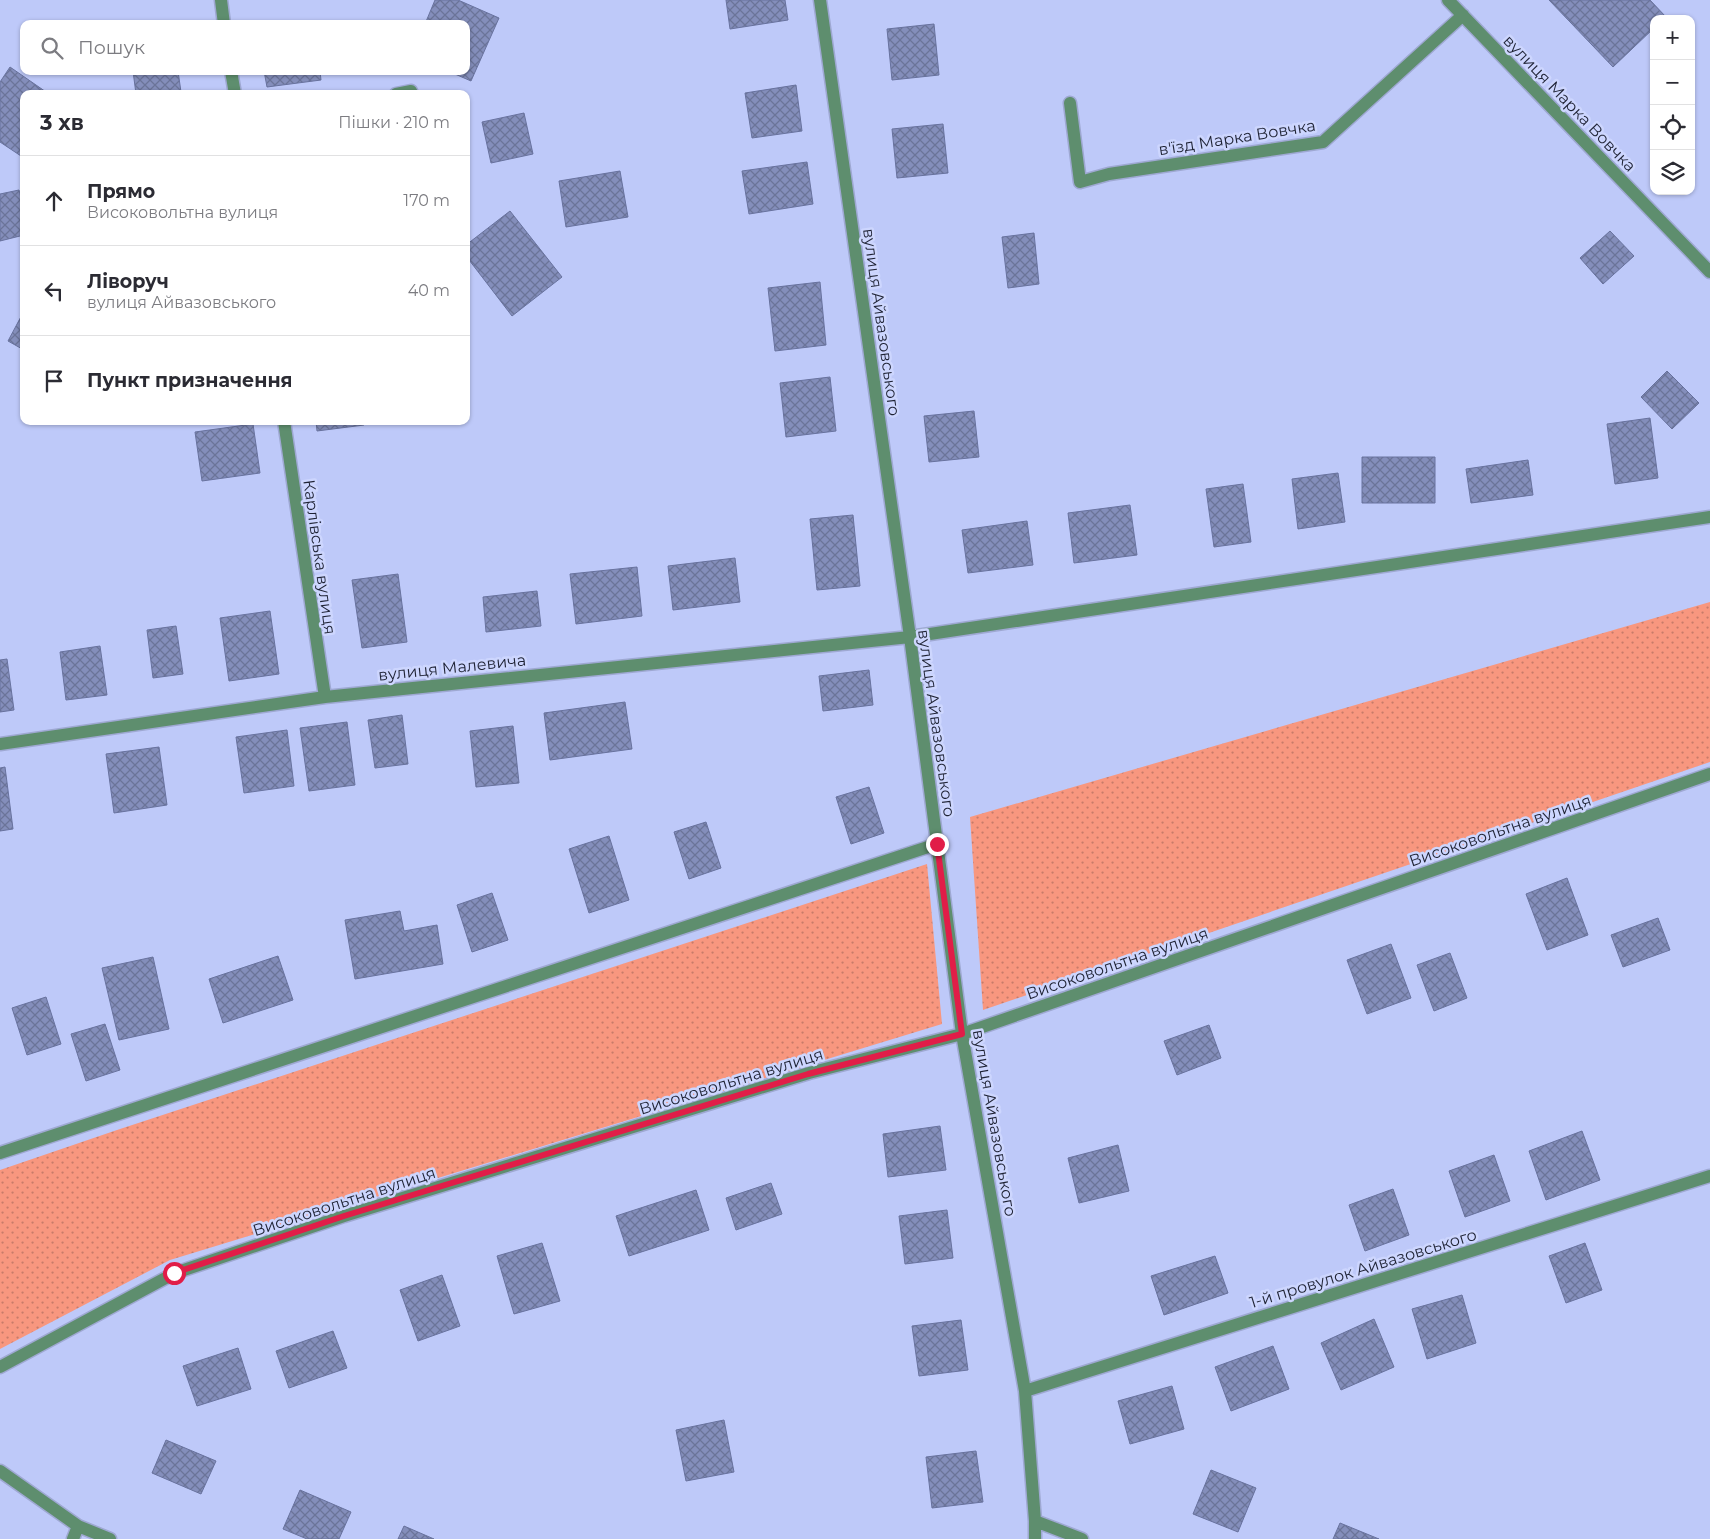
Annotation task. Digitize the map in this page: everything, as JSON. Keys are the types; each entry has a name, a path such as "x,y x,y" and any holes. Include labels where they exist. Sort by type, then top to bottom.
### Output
{"street":[{"path":"221,0 224,20"},
{"name":"вулиця Айвазовського","path":"820,0 910,636 962,1034 1025,1391 1035,1539"},
{"name":"вулиця Марка Вовчка","path":"1448,0 1710,272"},
{"name":"в'їзд Марка Вовчка","path":"1070,103 1080,182 1109,174 1323,142 1463,15"},
{"path":"232,75 234,90"},
{"name":"Карлівська вулиця","path":"285,425 325,697"},
{"path":"910,636 1710,517"},
{"name":"вулиця Малевича","path":"0,744 325,697 910,636"},
{"name":"Високовольтна вулиця","path":"0,1368 174,1273 344,1216 799,1076 962,1034 1710,774"},
{"path":"0,1153 937,844"},
{"name":"1-й провулок Айвазовського","path":"1025,1391 1710,1176"},
{"path":"0,1471 78,1526 110,1539"},
{"path":"1035,1522 1082,1539"},
{"path":"72,1539 78,1526"}],"shaded area":[{"path":"1710,602 1710,762 983,1010 970,817"},
{"path":"927,864 942,1024 170,1260 0,1349 0,1170"}],"building":[{"path":"435,0 458,0 499,18 471,81 457,75 470,75 470,20 427,20"},
{"path":"726,0 785,0 788,20 730,29"},
{"path":"1549,0 1650,0 1664,15 1650,15 1650,32 1613,67"},
{"path":"934,24 939,75 892,80 887,29"},
{"path":"10,67 43,90 20,90 20,155 0,142 0,82"},
{"path":"134,75 179,75 181,90 135,90"},
{"path":"265,75 320,75 321,80 267,87"},
{"path":"796,85 802,131 752,138 745,93"},
{"path":"524,113 533,154 491,163 482,122"},
{"path":"943,124 948,173 897,178 892,129"},
{"path":"807,162 813,204 749,214 742,171"},
{"path":"620,171 628,217 566,227 559,181"},
{"path":"19,190 20,236 0,241 0,194"},
{"path":"510,211 562,277 512,316 470,261 470,242"},
{"path":"1610,231 1634,256 1603,284 1580,258"},
{"path":"1034,233 1039,284 1008,288 1002,237"},
{"path":"820,282 826,345 775,351 768,288"},
{"path":"20,318 20,348 8,341"},
{"path":"1667,371 1699,403 1672,429 1641,397"},
{"path":"830,377 836,431 786,437 780,383"},
{"path":"974,411 979,457 929,462 924,416"},
{"path":"1650,418 1658,478 1615,484 1607,424"},
{"path":"253,425 260,473 202,481 195,432"},
{"path":"316,425 364,425 317,431"},
{"path":"1362,457 1435,457 1435,503 1362,503"},
{"path":"1528,460 1533,495 1471,503 1466,469"},
{"path":"1338,473 1345,522 1298,529 1292,479"},
{"path":"1243,484 1251,542 1214,547 1206,489"},
{"path":"1130,505 1137,555 1074,563 1068,513"},
{"path":"853,515 860,586 817,590 810,519"},
{"path":"1027,521 1033,565 968,573 962,530"},
{"path":"735,558 740,602 673,610 668,566"},
{"path":"637,567 642,616 576,624 570,574"},
{"path":"398,574 407,642 362,648 352,580"},
{"path":"537,591 541,626 486,632 483,597"},
{"path":"270,611 279,674 229,681 220,618"},
{"path":"176,626 183,674 153,678 147,630"},
{"path":"100,646 107,695 66,700 60,652"},
{"path":"7,659 14,710 0,712 0,660"},
{"path":"869,670 873,705 823,711 819,676"},
{"path":"625,702 632,749 550,760 544,713"},
{"path":"402,715 408,764 375,768 368,720"},
{"path":"347,722 355,785 309,791 300,728"},
{"path":"513,726 519,783 476,787 470,731"},
{"path":"287,730 294,786 244,793 236,737"},
{"path":"159,747 167,805 114,813 106,754"},
{"path":"5,767 13,829 0,831 0,768"},
{"path":"869,787 884,833 851,844 836,797"},
{"path":"706,822 721,868 689,879 674,832"},
{"path":"609,836 629,900 589,913 569,849"},
{"path":"1567,878 1588,935 1547,950 1526,894"},
{"path":"492,893 508,940 472,952 457,905"},
{"path":"400,911 404,931 437,925 443,964 355,979 345,920"},
{"path":"1658,918 1670,950 1623,967 1611,935"},
{"path":"1391,944 1411,998 1367,1014 1347,960"},
{"path":"1450,953 1467,998 1434,1011 1417,965"},
{"path":"278,956 293,1000 223,1023 209,979"},
{"path":"153,957 169,1029 119,1040 102,968"},
{"path":"46,997 61,1044 27,1055 12,1008"},
{"path":"105,1024 120,1070 86,1081 71,1034"},
{"path":"1209,1025 1221,1058 1177,1075 1164,1041"},
{"path":"940,1126 946,1170 888,1177 883,1134"},
{"path":"1582,1131 1600,1180 1546,1200 1529,1151"},
{"path":"1118,1145 1129,1191 1079,1203 1068,1158"},
{"path":"1494,1155 1510,1201 1465,1217 1449,1171"},
{"path":"771,1183 782,1214 736,1230 726,1198"},
{"path":"1393,1189 1409,1235 1365,1251 1349,1205"},
{"path":"696,1190 709,1230 629,1256 616,1216"},
{"path":"947,1210 953,1258 905,1264 899,1216"},
{"path":"542,1243 560,1301 514,1314 497,1256"},
{"path":"1585,1243 1602,1290 1566,1303 1549,1256"},
{"path":"1215,1256 1228,1293 1164,1315 1151,1276"},
{"path":"442,1275 460,1326 418,1341 400,1290"},
{"path":"1462,1295 1476,1343 1427,1359 1412,1309"},
{"path":"1374,1319 1394,1367 1341,1390 1321,1343"},
{"path":"961,1320 968,1370 919,1376 912,1326"},
{"path":"333,1331 347,1368 289,1388 276,1351"},
{"path":"1273,1346 1289,1389 1231,1411 1215,1367"},
{"path":"238,1348 251,1389 197,1406 183,1366"},
{"path":"1172,1386 1184,1429 1130,1444 1118,1401"},
{"path":"724,1420 734,1472 686,1481 676,1430"},
{"path":"166,1440 216,1461 201,1494 152,1473"},
{"path":"976,1451 983,1502 932,1508 926,1457"},
{"path":"1211,1470 1256,1488 1238,1532 1193,1514"},
{"path":"300,1490 351,1512 339,1539 307,1539 283,1529"},
{"path":"1340,1523 1379,1539 1333,1539"},
{"path":"404,1526 434,1539 398,1539"}],"route":[{"path":"174,1273 344,1216 808,1074 962,1034 937,844"}]}
